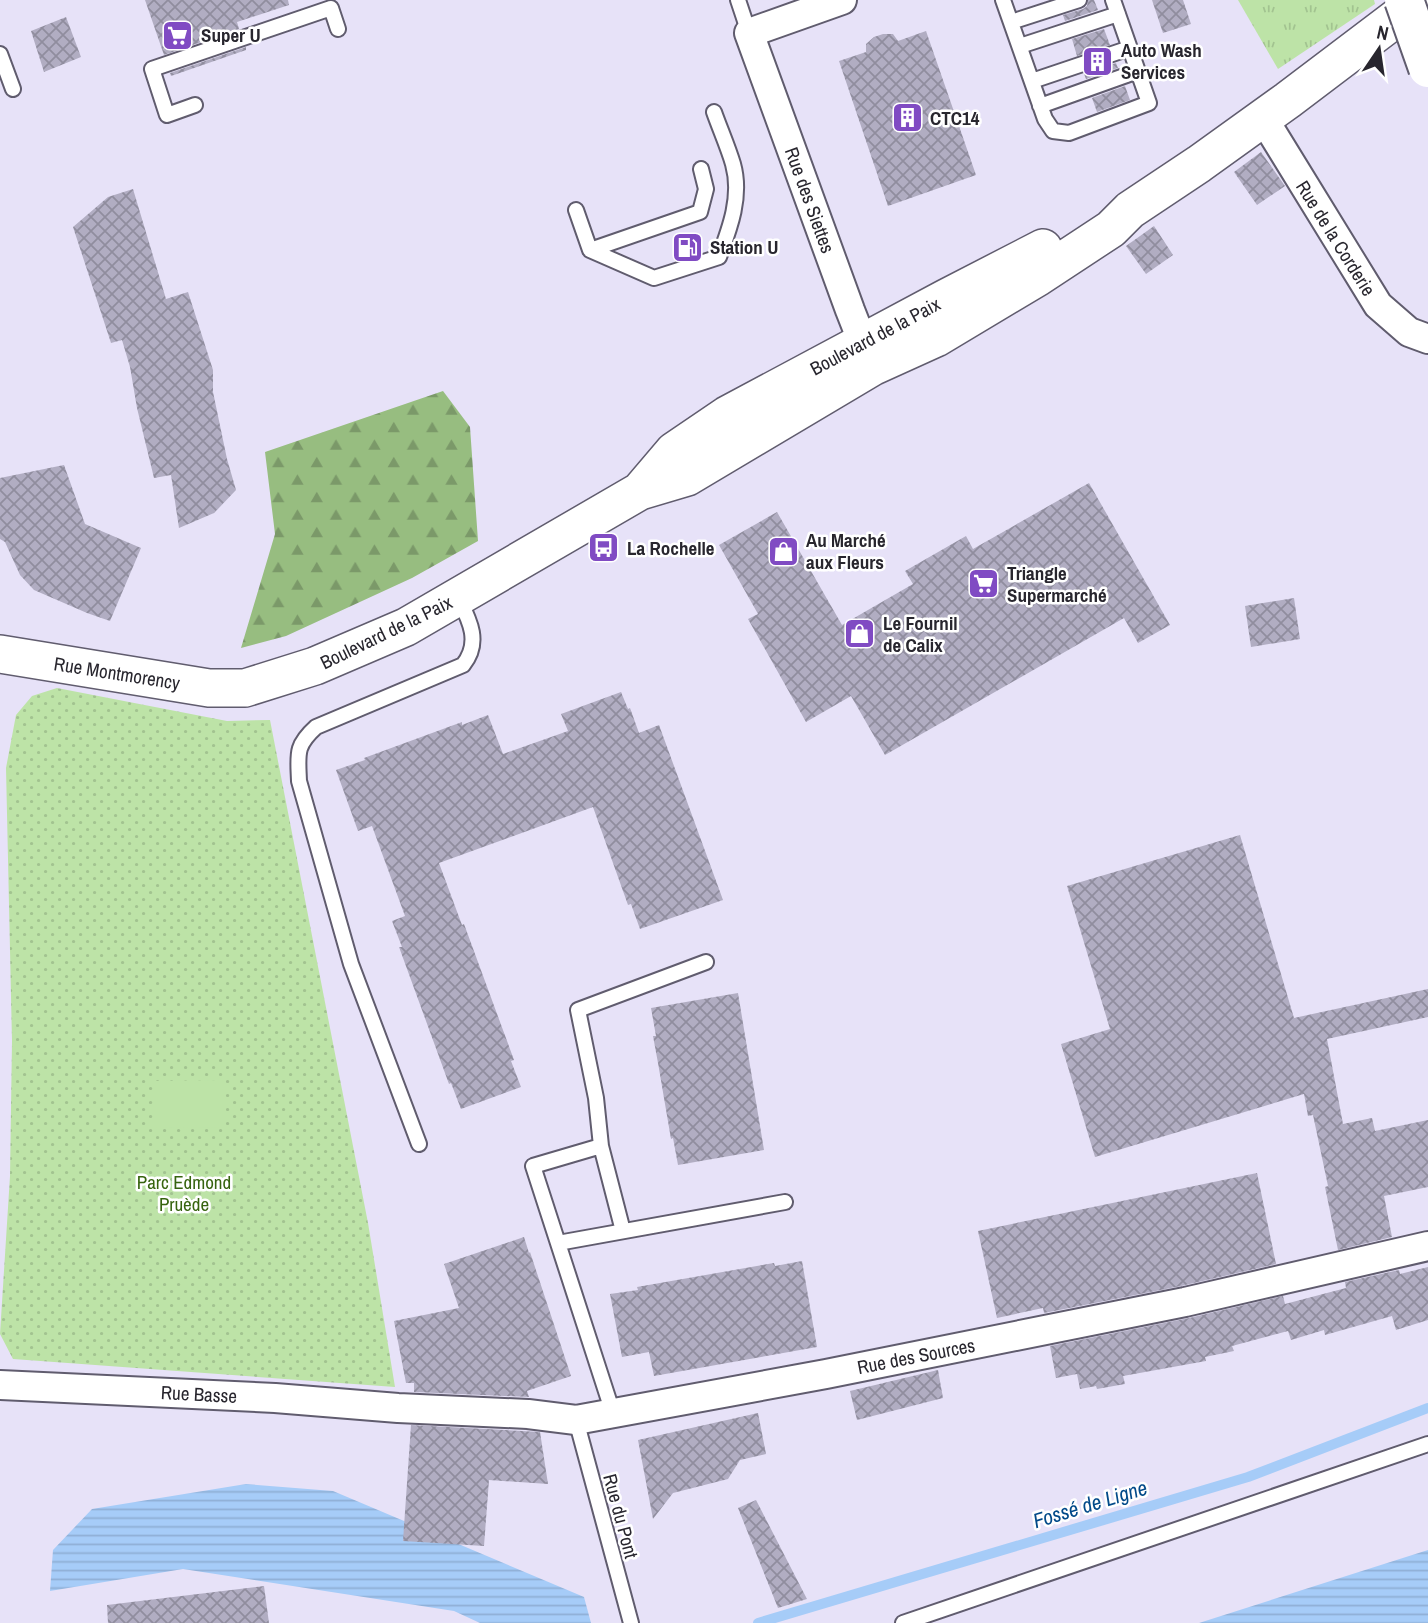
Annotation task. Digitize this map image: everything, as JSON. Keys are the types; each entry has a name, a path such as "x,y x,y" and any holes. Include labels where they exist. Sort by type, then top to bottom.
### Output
{"highway":[{"path":"1404,0 1428,68"}],"street":[{"path":"750,33 842,0"},
{"name":"Boulevard de la Paix","path":"234,689 245,688 334,659 406,627 640,491 674,451 727,415 867,354 1096,221 1130,210 1323,75 1420,0"},
{"name":"Rue des Siettes","path":"750,33 867,354"},
{"name":"Rue de la Corderie","path":"1263,118 1378,305 1409,332 1428,339"},
{"name":"Rue Montmorency","path":"0,654 209,688 234,689"},
{"name":"Rue des Sources","path":"398,1408 528,1414 576,1420 1185,1303 1428,1247"},
{"name":"Rue Basse","path":"0,1385 275,1398 398,1408"}],"lane":[{"name":"Rue des Siettes","path":"738,0 750,33"},
{"path":"1003,0 1040,106 1053,131 1069,133 1149,103 1116,7 1020,46"},
{"path":"1011,22 1079,0"},
{"path":"195,105 167,115 152,69 331,8 338,29"},
{"path":"1032,81 1130,48"},
{"path":"0,54 13,89"},
{"path":"1040,106 1138,71"},
{"path":"576,210 590,250 654,278 719,257 732,222 736,194 734,167 714,112"},
{"path":"590,250 700,212 706,189 701,169"},
{"path":"419,1144 351,964 299,781 298,756 303,738 316,727 463,665 474,645 473,629 458,598"},
{"path":"622,1231 601,1146 596,1098 579,1010 706,962"},
{"path":"601,1146 533,1166 613,1413"},
{"path":"558,1243 785,1202"},
{"name":"Rue du Pont","path":"576,1420 631,1623"},
{"path":"903,1623 1428,1444"}],"green space":[{"path":"1238,0 1374,0 1375,4 1278,69"},
{"path":"443,391 470,427 478,541 412,578 286,636 241,648 275,534 265,452"},
{"name":"Parc Edmond Pruède","path":"57,688 227,721 270,720 368,1223 395,1387 13,1359 0,1334 10,1176 12,1041 6,768 16,715 32,696"},
{"path":"224,1080 224,1127 155,1128 155,1081"}],"water":[{"path":"246,1484 333,1491 584,1597 591,1623 480,1623 454,1611 183,1569 50,1591 53,1550 92,1509"},
{"path":"1428,1550 1428,1623 1199,1623"}],"building":[{"name":"Super U","path":"145,0 288,0 289,5 237,22 239,29 164,55"},
{"path":"1088,0 1094,0 1098,10 1065,21 1063,15 1083,9"},
{"path":"1152,0 1183,0 1191,24 1163,33"},
{"path":"66,17 81,57 44,72 31,31"},
{"path":"1104,29 1110,45 1077,56 1072,39"},
{"name":"CTC14","path":"926,31 976,175 888,206 839,61 866,52 866,44 874,37 893,34 898,41"},
{"path":"246,47 246,50 171,76 170,73"},
{"path":"1116,63 1118,68 1086,79 1084,74"},
{"path":"1125,86 1130,100 1097,112 1092,98"},
{"path":"1261,152 1285,186 1257,205 1234,172"},
{"path":"133,189 166,299 188,292 213,370 213,392 236,490 214,513 179,528 171,475 154,478 122,340 111,343 73,227 108,197"},
{"path":"1154,226 1173,255 1146,274 1126,246"},
{"path":"64,465 85,524 141,548 110,621 34,590 20,575 5,542 0,539 0,478"},
{"path":"1089,483 1170,625 1138,643 1124,618 885,755 851,696 806,722 748,619 758,614 719,545 777,512 842,625 913,584 905,571 966,536 973,549"},
{"path":"1294,598 1300,639 1251,647 1245,606"},
{"path":"621,692 639,733 659,725 723,900 640,929 631,904 628,905 593,807 439,863 514,1060 511,1061 521,1087 461,1109 451,1083 449,1084 399,947 402,947 392,921 405,916 372,826 358,831 336,770 462,722 462,725 488,715 503,754 568,731 561,714"},
{"path":"1240,835 1294,1018 1428,989 1428,1017 1327,1039 1343,1124 1372,1118 1375,1131 1428,1120 1428,1187 1384,1196 1392,1237 1338,1250 1313,1115 1308,1116 1304,1094 1095,1157 1061,1044 1110,1029 1067,886"},
{"path":"738,993 764,1150 678,1165 653,1036 656,1036 651,1008"},
{"path":"1257,1173 1276,1264 1044,1313 1043,1308 997,1318 978,1231"},
{"path":"524,1237 571,1376 527,1391 529,1397 414,1392 414,1383 406,1383 394,1321 459,1308 444,1264"},
{"path":"802,1261 817,1347 654,1376 649,1352 622,1357 610,1294 774,1263 775,1266"},
{"path":"1428,1267 1428,1320 1396,1330 1392,1316 1325,1335 1324,1330 1291,1340 1288,1331 1232,1346 1234,1351 1205,1357 1206,1361 1123,1376 1125,1384 1097,1389 1096,1386 1080,1389 1077,1374 1056,1378 1050,1346 1283,1296 1285,1304 1346,1288 1345,1282 1399,1270 1400,1274"},
{"path":"938,1370 943,1398 857,1420 850,1391"},
{"path":"758,1413 766,1454 740,1460 728,1479 673,1493 653,1519 638,1440"},
{"path":"411,1425 540,1432 548,1484 489,1480 484,1546 403,1541"},
{"path":"756,1500 807,1599 778,1608 738,1508"},
{"path":"264,1586 269,1623 108,1623 107,1605"}],"waterway":[{"name":"Fossé de Ligne","path":"758,1623 1248,1477 1428,1408"}],"place":[{"name":"Super U","path":"178,35"},
{"name":"Auto Wash Services","path":"1098,61"},
{"name":"CTC14","path":"907,118"},
{"name":"Station U","path":"687,247"},
{"name":"La Rochelle","path":"604,548"},
{"name":"Au Marché aux Fleurs","path":"783,551"},
{"name":"Triangle Supermarché","path":"984,584"},
{"name":"Le Fournil de Calix","path":"860,634"}]}
